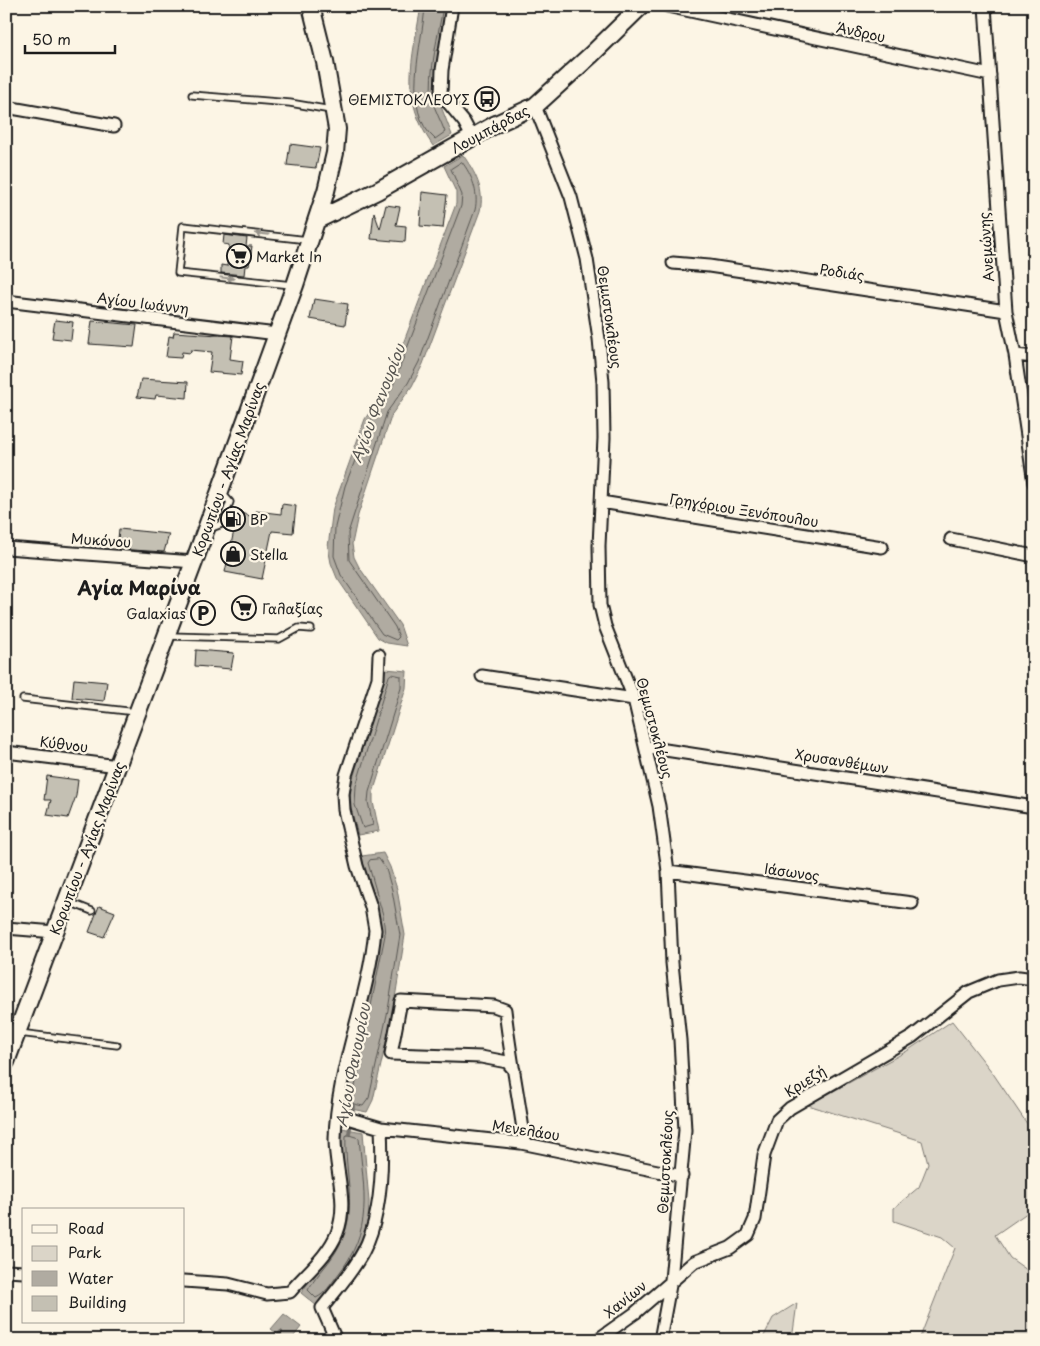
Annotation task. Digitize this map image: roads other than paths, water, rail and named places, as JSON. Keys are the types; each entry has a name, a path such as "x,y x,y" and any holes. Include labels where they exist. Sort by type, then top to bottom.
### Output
{"main road":[{"name":"Λουμπάρδας","path":"317,220 377,191 472,137 535,106 641,6"},
{"name":"Κορωπίου - Αγίας Μαρίνας","path":"6,1062 194,562 317,220 335,153 336,111 307,7"}],"street":[{"path":"452,6 442,70 441,94 464,122 472,137"},
{"name":"Άνδρου","path":"667,6 990,75"},
{"name":"Ανεμώνης","path":"985,6 1006,311 1015,355 1034,483"},
{"name":"Θεμιστοκλέους","path":"535,106 571,197 587,259 600,340 603,382 599,546 600,605 605,626 634,699 659,806 668,871 672,963 680,1040 684,1130 682,1176 671,1280 660,1340"},
{"path":"6,107 114,126"},
{"name":"Ροδιάς","path":"673,262 1006,311"},
{"name":"Αγίου Ιωάννη","path":"6,301 276,334"},
{"path":"1015,355 1034,357"},
{"name":"Γρηγόριου Ξενόπουλου","path":"601,502 882,547"},
{"path":"951,539 1034,556"},
{"name":"Μυκόνου","path":"6,548 194,562"},
{"path":"185,1281 228,1284 267,1294 290,1292 329,1246 336,1233 342,1214 341,1186 336,1159 341,1116 375,930 371,907 357,866 344,810 343,794 346,775 378,678 378,655"},
{"path":"482,676 634,699"},
{"name":"Χρυσανθέμων","path":"646,747 1034,807"},
{"name":"Κύθνου","path":"6,752 118,766"},
{"name":"Ιάσωνος","path":"668,871 912,903"},
{"path":"6,928 55,932"},
{"name":"Κριεζή","path":"671,1280 694,1262 730,1248 748,1235 755,1219 764,1155 777,1120 790,1108 912,1037 969,992 998,980 1019,977 1034,979"},
{"path":"514,1070 506,1062 481,1057 391,1054 401,1001 502,1008 505,1010 525,1143"},
{"name":"Μενελάου","path":"341,1116 381,1128 525,1143 682,1176"},
{"path":"336,1340 322,1308 355,1265 370,1237 377,1210 382,1151 381,1128"},
{"path":"6,1271 22,1272"},
{"name":"Χανίων","path":"597,1340 635,1313 671,1280"}],"lane":[{"path":"192,95 290,103 336,111"},
{"path":"295,285 178,273 183,226 310,240"},
{"path":"166,636 279,639 298,628 310,630"},
{"path":"23,699 138,712"},
{"path":"67,902 92,911"},
{"path":"17,1032 117,1045"}],"water":[{"path":"421,6 448,6 437,96 452,135 433,146 422,128 412,94 412,62"},
{"path":"463,155 478,182 481,196 480,211 423,364 412,386 392,414 358,515 352,544 354,557 359,567 400,625 407,646 387,643 378,638 337,578 331,563 328,547 333,508 365,419 387,386 456,204 456,192 444,166"},
{"path":"386,669 407,671 406,688 373,793 379,831 358,835 350,805 351,785"},
{"path":"383,853 397,889 405,935 393,1011 373,1100 367,1112 346,1108 378,947 362,856"},
{"path":"342,1128 363,1132 369,1201 368,1223 363,1243 327,1297 317,1306 301,1293 335,1245"},
{"path":"284,1314 301,1327 291,1340 285,1340 271,1329"}],"waterway":[{"name":"Αγίου Φανουρίου","path":"349,1134 353,1106"},
{"name":"Αγίου Φανουρίου","path":"275,1340 281,1332"}],"place":[{"name":"ΘΕΜΙΣΤΟΚΛΕΟΥΣ","path":"487,99"},
{"name":"Market In","path":"239,256"},
{"name":"BP","path":"233,519"},
{"name":"Stella","path":"233,554"},
{"name":"Γαλαξίας","path":"244,608"},
{"name":"Galaxias","path":"203,613"}],"district":[{"name":"Αγία Μαρίνα","path":"139,587"}]}
